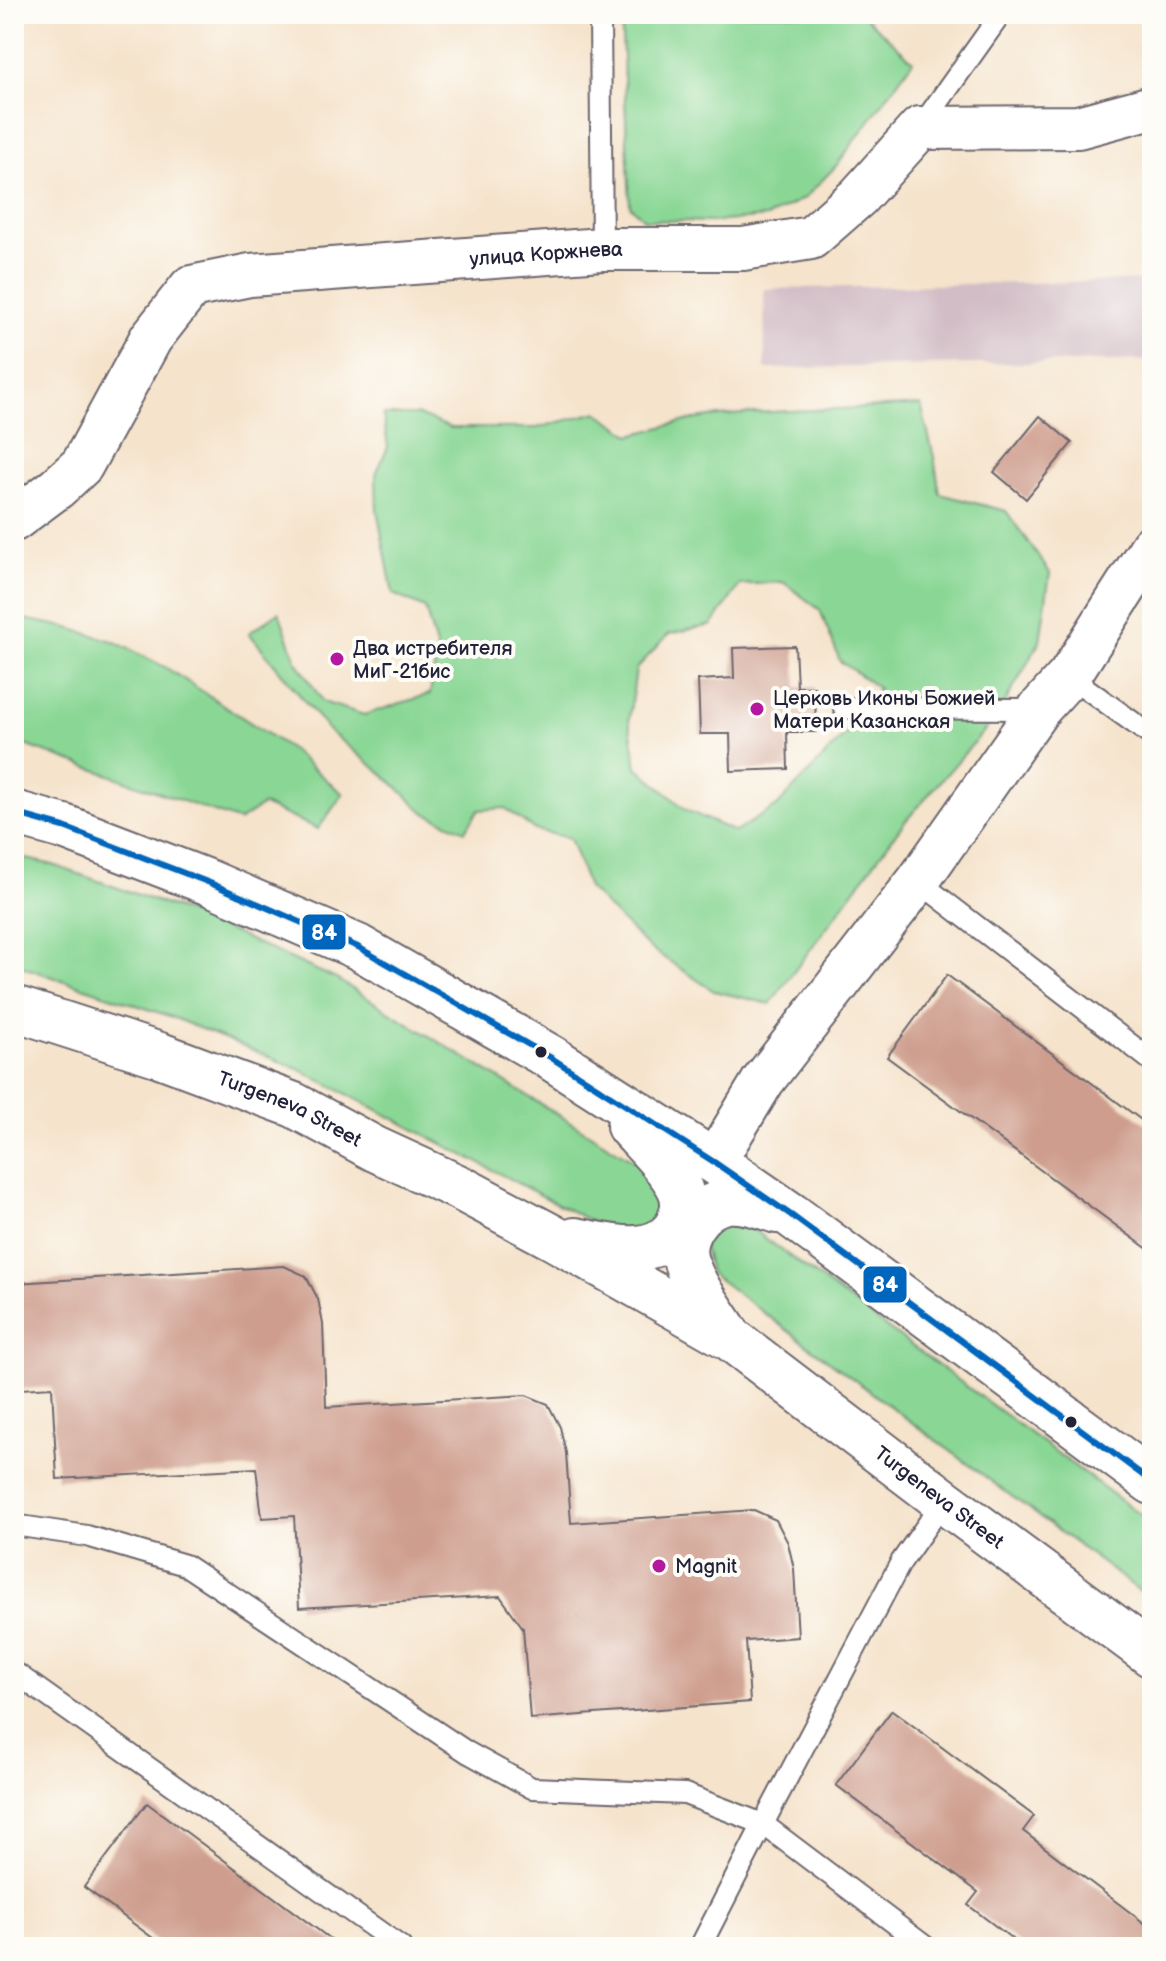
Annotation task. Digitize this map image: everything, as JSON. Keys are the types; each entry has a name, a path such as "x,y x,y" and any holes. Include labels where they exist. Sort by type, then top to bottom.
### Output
{"main road":[{"name":"Turgeneva Street","path":"14,813 64,827 210,883 358,947 550,1057 791,1215 1152,1482"},
{"name":"Turgeneva Street","path":"14,1008 160,1055 294,1105 552,1237 730,1338 1152,1655"},
{"name":"Turgeneva Street","path":"552,1237 629,1248 651,1247 667,1239 682,1215 683,1195 672,1175 592,1085"},
{"path":"682,1215 714,1162"},
{"name":"Turgeneva Street","path":"730,1338 695,1282 685,1259 685,1243 692,1224 707,1209 726,1201 744,1202 791,1215"}],"street":[{"path":"920,128 1078,127 1152,107"},
{"name":"улица Коржнева","path":"14,520 82,465 151,338 191,287 250,275 602,249 743,249 811,238 858,197 920,128"},
{"path":"714,1162 763,1081 918,881 1039,709 1069,676 1152,546"}],"lane":[{"path":"600,14 602,249"},
{"path":"920,128 1001,14"},
{"path":"1069,676 1152,736"},
{"path":"844,708 1039,709"},
{"path":"918,881 1152,1061"},
{"path":"700,1947 901,1562 944,1501"},
{"path":"14,1525 87,1536 185,1565 467,1752 532,1788 685,1794 763,1824 926,1947"},
{"path":"14,1672 401,1947"}],"shaded area":[{"path":"1152,280 1152,360 765,369 764,289"}],"green space":[{"path":"621,14 862,14 913,61 836,166 805,198 767,217 713,222 645,220 630,206"},
{"path":"921,405 940,494 1006,511 1050,573 1040,641 998,715 903,824 770,1004 714,991 648,947 588,888 570,838 535,830 505,808 479,810 465,831 425,813 329,731 249,633 279,612 296,660 323,702 364,715 430,694 437,650 425,608 393,594 377,510 376,474 388,447 383,415 418,415 451,428 537,428 597,412 631,435 710,417","holes":["783,582 820,610 840,661 878,688 861,718 777,806 735,832 686,810 637,767 629,720 636,669 669,634 712,625 740,585"]},
{"path":"14,617 113,641 165,667 289,748 343,794 318,829 263,805 239,821 14,741"},
{"path":"14,856 53,865 192,914 336,979 652,1172 665,1203 655,1224 613,1233 301,1070 172,1017 14,964"},
{"path":"721,1221 746,1224 1152,1523 1152,1600 710,1273 702,1238"}],"building":[{"path":"1040,416 1072,443 1026,499 994,472"},
{"name":"Церковь Иконы Божией Матери Казанская","path":"795,646 797,687 815,687 816,732 787,732 788,769 731,771 730,734 700,734 698,680 734,678 733,648"},
{"path":"947,975 1152,1128 1152,1252 887,1057"},
{"path":"284,1266 306,1276 318,1299 323,1324 326,1407 526,1395 548,1404 560,1427 566,1453 571,1523 754,1510 776,1520 788,1543 794,1569 798,1637 746,1641 750,1702 530,1719 523,1628 500,1596 299,1608 294,1516 262,1518 256,1468 57,1479 52,1387 21,1389 16,1283"},
{"path":"892,1710 1034,1816 1023,1831 1152,1929 1152,1947 1023,1947 968,1905 978,1892 836,1785"},
{"path":"147,1803 341,1947 165,1947 84,1887"}],"transit line":[{"name":"84","path":"14,813 64,827 210,883 358,947 550,1057 791,1215 1152,1482"}],"place":[{"name":"Два истребителя МиГ-21бис","path":"337,659"},
{"name":"Церковь Иконы Божией Матери Казанская","path":"757,709"},
{"name":"Magnit","path":"659,1566"}]}
